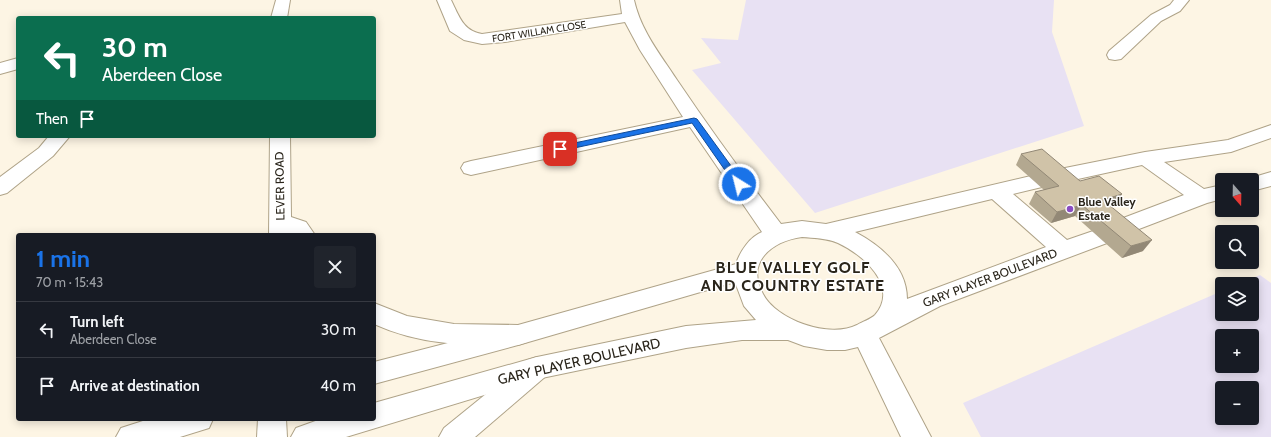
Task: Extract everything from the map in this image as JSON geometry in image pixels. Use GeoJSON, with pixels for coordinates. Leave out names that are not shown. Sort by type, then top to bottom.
{"type":"FeatureCollection","features":[{"type":"Feature","properties":{"kind":"street"},"geometry":{"type":"LineString","coordinates":[[279,16],[283,0]]}},
{"type":"Feature","properties":{"kind":"street","name":"FORT WILLAM CLOSE"},"geometry":{"type":"LineString","coordinates":[[444,0],[456,28],[470,37],[482,39],[505,37],[629,8]]}},
{"type":"Feature","properties":{"kind":"street"},"geometry":{"type":"LineString","coordinates":[[1115,55],[1156,18],[1175,8],[1182,0]]}},
{"type":"Feature","properties":{"kind":"street"},"geometry":{"type":"LineString","coordinates":[[629,8],[641,38],[694,120],[776,234]]}},
{"type":"Feature","properties":{"kind":"street"},"geometry":{"type":"LineString","coordinates":[[0,69],[16,64]]}},
{"type":"Feature","properties":{"kind":"street"},"geometry":{"type":"LineString","coordinates":[[471,168],[694,120]]}},
{"type":"Feature","properties":{"kind":"street"},"geometry":{"type":"LineString","coordinates":[[1055,177],[1145,158],[1231,146],[1271,131]]}},
{"type":"Feature","properties":{"kind":"street"},"geometry":{"type":"LineString","coordinates":[[0,188],[46,152],[58,138]]}},
{"type":"Feature","properties":{"kind":"street","name":"LEVER ROAD"},"geometry":{"type":"LineString","coordinates":[[280,138],[281,229]]}},
{"type":"Feature","properties":{"kind":"street"},"geometry":{"type":"LineString","coordinates":[[1145,158],[1201,198]]}},
{"type":"Feature","properties":{"kind":"street"},"geometry":{"type":"LineString","coordinates":[[1259,182],[1271,179]]}},
{"type":"Feature","properties":{"kind":"street"},"geometry":{"type":"LineString","coordinates":[[828,231],[851,239],[872,251],[887,268],[894,287],[894,306],[874,329],[840,340],[813,338],[788,330],[768,317],[755,302],[747,286],[746,270],[751,255],[761,243],[776,234],[792,230],[828,231],[1035,182]]}},
{"type":"Feature","properties":{"kind":"street"},"geometry":{"type":"LineString","coordinates":[[997,192],[1064,250]]}},
{"type":"Feature","properties":{"kind":"street","name":"GARY PLAYER BOULEVARD"},"geometry":{"type":"LineString","coordinates":[[874,329],[946,293],[1215,194]]}},
{"type":"Feature","properties":{"kind":"street"},"geometry":{"type":"LineString","coordinates":[[281,229],[298,228],[302,233]]}},
{"type":"Feature","properties":{"kind":"street"},"geometry":{"type":"LineString","coordinates":[[376,372],[518,335],[746,270]]}},
{"type":"Feature","properties":{"kind":"street"},"geometry":{"type":"LineString","coordinates":[[376,314],[404,326],[454,334],[518,335]]}},
{"type":"Feature","properties":{"kind":"street"},"geometry":{"type":"LineString","coordinates":[[874,329],[916,437]]}},
{"type":"Feature","properties":{"kind":"street","name":"GARY PLAYER BOULEVARD"},"geometry":{"type":"LineString","coordinates":[[376,415],[537,368],[686,337],[742,330],[788,330]]}},
{"type":"Feature","properties":{"kind":"street"},"geometry":{"type":"LineString","coordinates":[[454,437],[537,368]]}},
{"type":"Feature","properties":{"kind":"street"},"geometry":{"type":"LineString","coordinates":[[131,437],[191,421]]}},
{"type":"Feature","properties":{"kind":"street"},"geometry":{"type":"LineString","coordinates":[[272,421],[272,437]]}},
{"type":"Feature","properties":{"kind":"street"},"geometry":{"type":"LineString","coordinates":[[306,437],[356,421]]}},
{"type":"Feature","properties":{"kind":"shaded area"},"geometry":{"type":"Polygon","coordinates":[[[746,0],[1054,0],[1052,32],[1084,126],[815,213],[692,70],[721,63],[701,38],[738,40],[746,0]]]}},
{"type":"Feature","properties":{"kind":"shaded area"},"geometry":{"type":"Polygon","coordinates":[[[1260,275],[1271,283],[1271,437],[981,437],[963,403],[1215,294],[1215,321],[1259,321],[1259,277],[1255,277],[1260,275]]]}},
{"type":"Feature","properties":{"kind":"building"},"geometry":{"type":"Polygon","coordinates":[[[1042,149],[1080,181],[1099,176],[1122,194],[1103,200],[1152,240],[1131,246],[1082,205],[1057,212],[1035,192],[1059,186],[1021,154],[1042,149]]]}},
{"type":"Feature","properties":{"kind":"place","name":"Blue Valley Estate"},"geometry":{"type":"Point","coordinates":[1070,209]}},
{"type":"Feature","properties":{"kind":"district","name":"BLUE VALLEY GOLF AND COUNTRY ESTATE"},"geometry":{"type":"Point","coordinates":[793,276]}},
{"type":"Feature","properties":{"kind":"route"},"geometry":{"type":"LineString","coordinates":[[560,149],[694,120],[739,184]]}}]}
